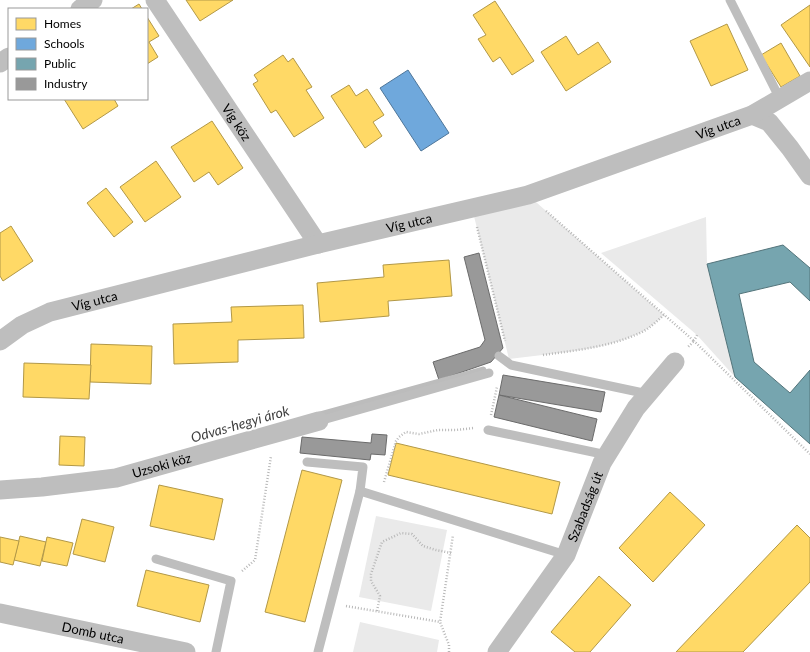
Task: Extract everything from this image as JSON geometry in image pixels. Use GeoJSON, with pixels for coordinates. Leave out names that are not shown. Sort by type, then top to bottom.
{"type":"FeatureCollection","features":[{"type":"Feature","properties":{"kind":"street"},"geometry":{"type":"LineString","coordinates":[[81,8],[93,0]]}},
{"type":"Feature","properties":{"kind":"street","name":"Víg köz"},"geometry":{"type":"LineString","coordinates":[[156,0],[318,244]]}},
{"type":"Feature","properties":{"kind":"street","name":"Víg utca"},"geometry":{"type":"LineString","coordinates":[[0,341],[22,325],[50,312],[318,244],[528,195],[752,115],[810,81]]}},
{"type":"Feature","properties":{"kind":"street"},"geometry":{"type":"LineString","coordinates":[[752,115],[769,122],[810,176]]}},
{"type":"Feature","properties":{"kind":"street","name":"Szabadság út"},"geometry":{"type":"LineString","coordinates":[[497,652],[566,555],[602,463],[636,408],[675,362]]}},
{"type":"Feature","properties":{"kind":"street","name":"Uzsoki köz"},"geometry":{"type":"LineString","coordinates":[[0,490],[42,487],[116,478],[318,421]]}},
{"type":"Feature","properties":{"kind":"street","name":"Domb utca"},"geometry":{"type":"LineString","coordinates":[[0,613],[186,652]]}},
{"type":"Feature","properties":{"kind":"lane"},"geometry":{"type":"LineString","coordinates":[[730,0],[780,99]]}},
{"type":"Feature","properties":{"kind":"lane"},"geometry":{"type":"LineString","coordinates":[[499,356],[511,365],[648,394]]}},
{"type":"Feature","properties":{"kind":"lane"},"geometry":{"type":"LineString","coordinates":[[318,421],[489,372]]}},
{"type":"Feature","properties":{"kind":"lane"},"geometry":{"type":"LineString","coordinates":[[488,430],[607,455]]}},
{"type":"Feature","properties":{"kind":"lane"},"geometry":{"type":"LineString","coordinates":[[307,462],[363,467],[360,491],[318,652]]}},
{"type":"Feature","properties":{"kind":"lane"},"geometry":{"type":"LineString","coordinates":[[360,491],[566,555]]}},
{"type":"Feature","properties":{"kind":"lane"},"geometry":{"type":"LineString","coordinates":[[156,559],[231,581],[216,652]]}},
{"type":"Feature","properties":{"kind":"path"},"geometry":{"type":"LineString","coordinates":[[528,195],[694,340],[810,454]]}},
{"type":"Feature","properties":{"kind":"path"},"geometry":{"type":"LineString","coordinates":[[472,208],[506,344]]}},
{"type":"Feature","properties":{"kind":"path"},"geometry":{"type":"LineString","coordinates":[[541,355],[588,349],[615,342],[642,331],[664,315]]}},
{"type":"Feature","properties":{"kind":"path"},"geometry":{"type":"LineString","coordinates":[[694,340],[697,335]]}},
{"type":"Feature","properties":{"kind":"path"},"geometry":{"type":"LineString","coordinates":[[378,497],[381,486],[386,480],[396,442],[399,437],[406,432],[419,434],[438,430],[477,428],[488,430],[495,393]]}},
{"type":"Feature","properties":{"kind":"path"},"geometry":{"type":"LineString","coordinates":[[231,581],[255,560],[274,434]]}},
{"type":"Feature","properties":{"kind":"path"},"geometry":{"type":"LineString","coordinates":[[449,652],[449,646],[440,622],[456,521]]}},
{"type":"Feature","properties":{"kind":"path"},"geometry":{"type":"LineString","coordinates":[[377,611],[380,596],[371,581],[371,574],[382,542],[401,533],[412,534],[423,546],[451,553]]}},
{"type":"Feature","properties":{"kind":"path"},"geometry":{"type":"LineString","coordinates":[[331,603],[440,622]]}},
{"type":"Feature","properties":{"kind":"shaded area"},"geometry":{"type":"Polygon","coordinates":[[[528,195],[664,315],[642,332],[610,344],[577,351],[509,359],[472,208],[528,195]]]}},
{"type":"Feature","properties":{"kind":"shaded area"},"geometry":{"type":"Polygon","coordinates":[[[706,217],[707,264],[735,377],[697,335],[601,253],[706,217]]]}},
{"type":"Feature","properties":{"kind":"shaded area"},"geometry":{"type":"Polygon","coordinates":[[[376,516],[447,530],[431,611],[359,597],[376,516]]]}},
{"type":"Feature","properties":{"kind":"shaded area"},"geometry":{"type":"Polygon","coordinates":[[[360,622],[439,640],[437,652],[353,652],[360,622]]]}},
{"type":"Feature","properties":{"kind":"building: Homes"},"geometry":{"type":"Polygon","coordinates":[[[186,0],[233,0],[200,21],[186,0]]]}},
{"type":"Feature","properties":{"kind":"building: Homes"},"geometry":{"type":"Polygon","coordinates":[[[495,1],[534,61],[512,75],[500,57],[493,62],[478,39],[486,35],[473,15],[495,1]]]}},
{"type":"Feature","properties":{"kind":"building: Homes"},"geometry":{"type":"Polygon","coordinates":[[[139,4],[141,8],[133,8],[139,4]]]}},
{"type":"Feature","properties":{"kind":"building: Homes"},"geometry":{"type":"Polygon","coordinates":[[[810,5],[810,67],[781,25],[810,5]]]}},
{"type":"Feature","properties":{"kind":"building: Homes"},"geometry":{"type":"Polygon","coordinates":[[[148,19],[159,36],[149,42],[158,57],[148,63],[148,19]]]}},
{"type":"Feature","properties":{"kind":"building: Homes"},"geometry":{"type":"Polygon","coordinates":[[[727,24],[748,70],[711,86],[690,41],[727,24]]]}},
{"type":"Feature","properties":{"kind":"building: Homes"},"geometry":{"type":"Polygon","coordinates":[[[566,36],[578,55],[598,42],[611,62],[566,91],[541,52],[566,36]]]}},
{"type":"Feature","properties":{"kind":"building: Homes"},"geometry":{"type":"Polygon","coordinates":[[[781,43],[800,76],[781,87],[761,55],[781,43]]]}},
{"type":"Feature","properties":{"kind":"building: Homes"},"geometry":{"type":"Polygon","coordinates":[[[283,55],[288,62],[293,58],[312,87],[306,90],[324,118],[294,137],[276,110],[271,113],[253,84],[258,81],[254,75],[283,55]]]}},
{"type":"Feature","properties":{"kind":"building: Homes"},"geometry":{"type":"Polygon","coordinates":[[[349,85],[356,96],[367,89],[384,115],[373,122],[382,136],[365,148],[331,96],[349,85]]]}},
{"type":"Feature","properties":{"kind":"building: Homes"},"geometry":{"type":"Polygon","coordinates":[[[65,100],[115,100],[118,106],[83,129],[65,100]]]}},
{"type":"Feature","properties":{"kind":"building: Homes"},"geometry":{"type":"Polygon","coordinates":[[[212,121],[243,168],[218,185],[209,172],[194,182],[171,147],[212,121]]]}},
{"type":"Feature","properties":{"kind":"building: Homes"},"geometry":{"type":"Polygon","coordinates":[[[156,161],[181,197],[145,222],[120,187],[156,161]]]}},
{"type":"Feature","properties":{"kind":"building: Homes"},"geometry":{"type":"Polygon","coordinates":[[[106,188],[133,222],[114,237],[87,203],[106,188]]]}},
{"type":"Feature","properties":{"kind":"building: Homes"},"geometry":{"type":"Polygon","coordinates":[[[11,226],[33,261],[3,281],[0,276],[0,233],[11,226]]]}},
{"type":"Feature","properties":{"kind":"building: Homes"},"geometry":{"type":"Polygon","coordinates":[[[449,260],[452,296],[388,301],[389,316],[320,322],[317,283],[384,277],[383,265],[449,260]]]}},
{"type":"Feature","properties":{"kind":"building: Homes"},"geometry":{"type":"Polygon","coordinates":[[[303,305],[304,338],[238,340],[238,362],[174,364],[173,324],[232,322],[231,307],[303,305]]]}},
{"type":"Feature","properties":{"kind":"building: Homes"},"geometry":{"type":"Polygon","coordinates":[[[91,344],[152,346],[151,384],[90,382],[91,344]]]}},
{"type":"Feature","properties":{"kind":"building: Homes"},"geometry":{"type":"Polygon","coordinates":[[[24,363],[91,365],[89,399],[23,397],[24,363]]]}},
{"type":"Feature","properties":{"kind":"building: Homes"},"geometry":{"type":"Polygon","coordinates":[[[60,436],[85,437],[84,466],[59,465],[60,436]]]}},
{"type":"Feature","properties":{"kind":"building: Homes"},"geometry":{"type":"Polygon","coordinates":[[[396,443],[560,482],[552,514],[388,475],[396,443]]]}},
{"type":"Feature","properties":{"kind":"building: Homes"},"geometry":{"type":"Polygon","coordinates":[[[302,470],[342,480],[305,622],[265,612],[302,470]]]}},
{"type":"Feature","properties":{"kind":"building: Homes"},"geometry":{"type":"Polygon","coordinates":[[[159,485],[223,499],[214,540],[150,526],[159,485]]]}},
{"type":"Feature","properties":{"kind":"building: Homes"},"geometry":{"type":"Polygon","coordinates":[[[670,492],[705,525],[653,582],[619,548],[670,492]]]}},
{"type":"Feature","properties":{"kind":"building: Homes"},"geometry":{"type":"Polygon","coordinates":[[[82,519],[114,527],[105,562],[73,554],[82,519]]]}},
{"type":"Feature","properties":{"kind":"building: Homes"},"geometry":{"type":"Polygon","coordinates":[[[797,525],[810,538],[810,582],[743,652],[676,652],[797,525]]]}},
{"type":"Feature","properties":{"kind":"building: Homes"},"geometry":{"type":"Polygon","coordinates":[[[20,536],[46,542],[40,566],[14,560],[20,536]]]}},
{"type":"Feature","properties":{"kind":"building: Homes"},"geometry":{"type":"Polygon","coordinates":[[[0,537],[19,541],[13,565],[0,562],[0,537]]]}},
{"type":"Feature","properties":{"kind":"building: Homes"},"geometry":{"type":"Polygon","coordinates":[[[47,537],[73,543],[67,566],[42,561],[47,537]]]}},
{"type":"Feature","properties":{"kind":"building: Homes"},"geometry":{"type":"Polygon","coordinates":[[[146,570],[209,585],[200,622],[137,606],[146,570]]]}},
{"type":"Feature","properties":{"kind":"building: Homes"},"geometry":{"type":"Polygon","coordinates":[[[599,576],[631,605],[590,652],[575,652],[551,632],[599,576]]]}},
{"type":"Feature","properties":{"kind":"building: Schools"},"geometry":{"type":"Polygon","coordinates":[[[408,70],[449,133],[421,151],[380,88],[408,70]]]}},
{"type":"Feature","properties":{"kind":"building: Public"},"geometry":{"type":"Polygon","coordinates":[[[783,245],[810,268],[810,301],[790,282],[739,294],[754,362],[790,393],[810,370],[810,444],[735,377],[707,264],[783,245]]]}},
{"type":"Feature","properties":{"kind":"building: Industry"},"geometry":{"type":"Polygon","coordinates":[[[479,253],[503,348],[491,362],[439,380],[433,362],[480,347],[485,340],[464,257],[479,253]]]}},
{"type":"Feature","properties":{"kind":"building: Industry"},"geometry":{"type":"Polygon","coordinates":[[[503,375],[605,392],[601,412],[499,395],[503,375]]]}},
{"type":"Feature","properties":{"kind":"building: Industry"},"geometry":{"type":"Polygon","coordinates":[[[499,395],[597,419],[592,441],[494,417],[499,395]]]}},
{"type":"Feature","properties":{"kind":"building: Industry"},"geometry":{"type":"Polygon","coordinates":[[[372,434],[387,435],[385,455],[371,454],[370,460],[300,453],[302,437],[371,443],[372,434]]]}},
{"type":"Feature","properties":{"kind":"waterway","name":"Odvas-hegyi árok"},"geometry":{"type":"LineString","coordinates":[[316,416],[483,370]]}}]}
